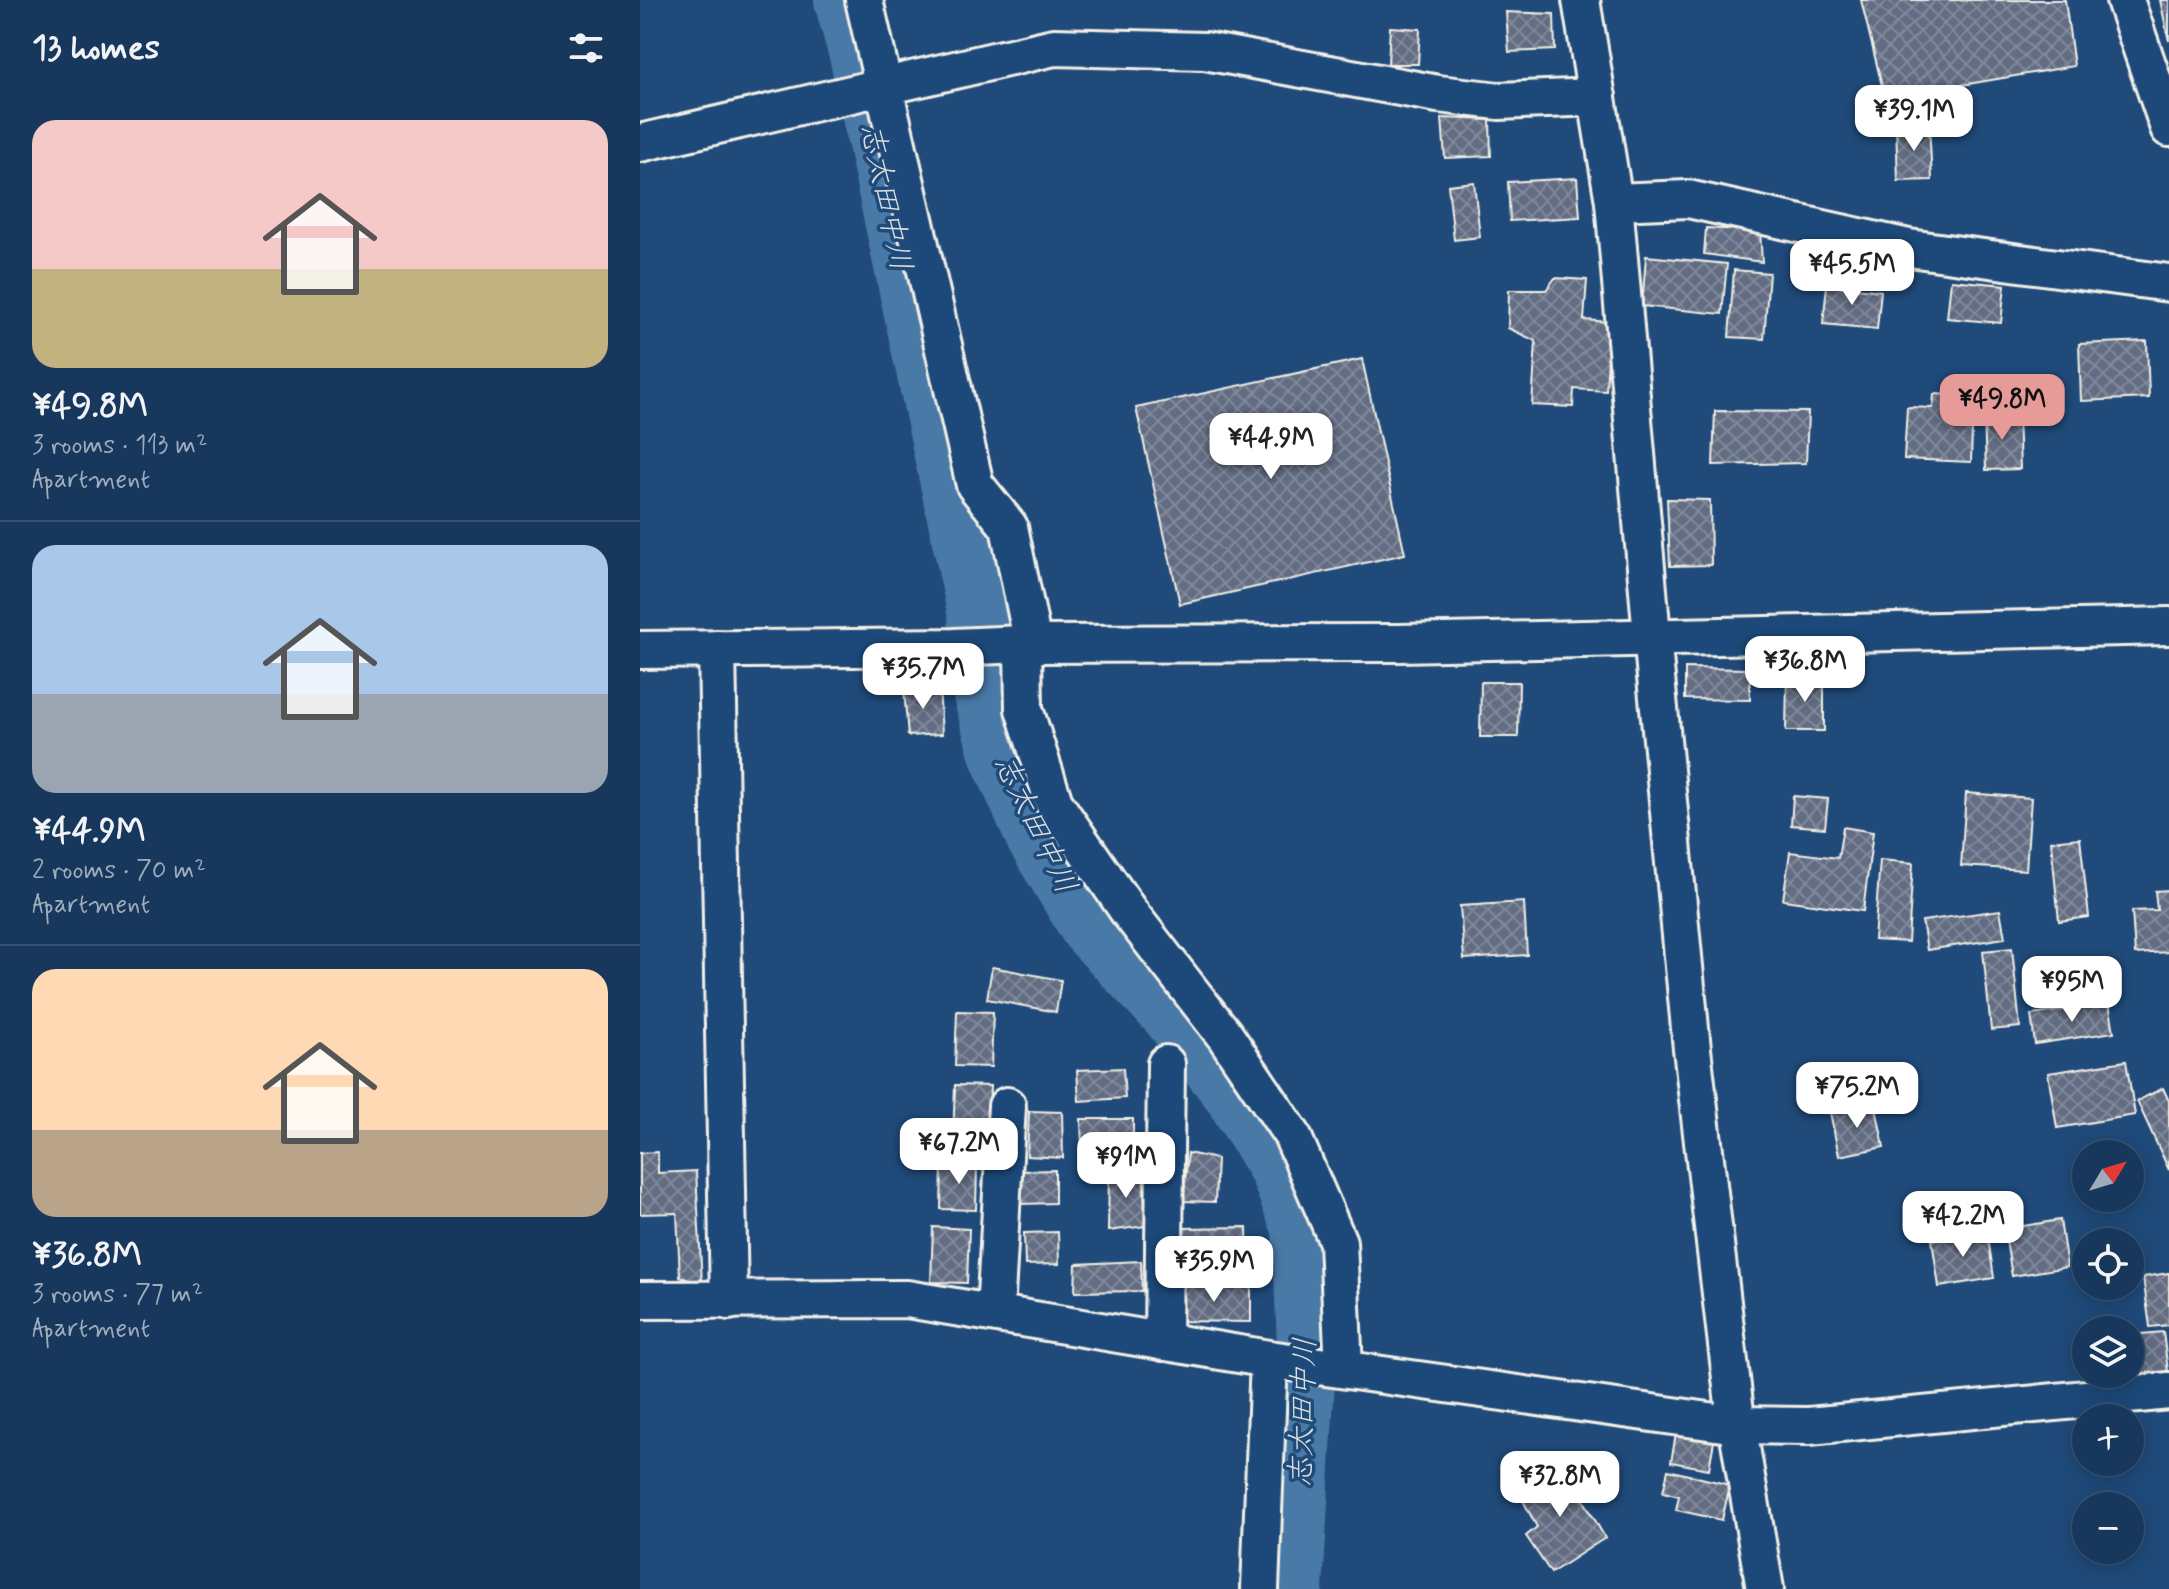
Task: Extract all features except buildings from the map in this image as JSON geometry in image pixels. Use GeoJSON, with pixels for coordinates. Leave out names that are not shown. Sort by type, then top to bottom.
{"type":"FeatureCollection","features":[{"type":"Feature","properties":{"kind":"street"},"geometry":{"type":"LineString","coordinates":[[864,0],[975,485],[1009,527],[1024,709],[1054,803],[1129,912],[1226,1037],[1292,1135],[1338,1242],[1337,1368]]}},
{"type":"Feature","properties":{"kind":"street"},"geometry":{"type":"LineString","coordinates":[[1581,0],[1614,202],[1692,1049],[1737,1425],[1765,1589]]}},
{"type":"Feature","properties":{"kind":"street"},"geometry":{"type":"LineString","coordinates":[[2125,0],[2169,128]]}},
{"type":"Feature","properties":{"kind":"street"},"geometry":{"type":"LineString","coordinates":[[640,143],[1054,47],[1205,51],[1438,94],[1499,101],[1597,97]]}},
{"type":"Feature","properties":{"kind":"street"},"geometry":{"type":"LineString","coordinates":[[1614,202],[1688,199],[1909,248],[2169,283]]}},
{"type":"Feature","properties":{"kind":"street"},"geometry":{"type":"LineString","coordinates":[[640,650],[1021,644],[1399,643],[2169,626]]}},
{"type":"Feature","properties":{"kind":"street"},"geometry":{"type":"LineString","coordinates":[[717,649],[729,1301]]}},
{"type":"Feature","properties":{"kind":"street"},"geometry":{"type":"LineString","coordinates":[[1163,1342],[1166,1064]]}},
{"type":"Feature","properties":{"kind":"street"},"geometry":{"type":"LineString","coordinates":[[995,1313],[1007,1106]]}},
{"type":"Feature","properties":{"kind":"street"},"geometry":{"type":"LineString","coordinates":[[640,1300],[907,1299],[1276,1360],[1737,1425],[1809,1426],[2169,1391]]}},
{"type":"Feature","properties":{"kind":"street"},"geometry":{"type":"LineString","coordinates":[[1260,1589],[1276,1360]]}},
{"type":"Feature","properties":{"kind":"waterway","name":"志太田中川"},"geometry":{"type":"LineString","coordinates":[[844,0],[860,59],[978,615],[983,695],[1000,756],[1036,838],[1090,928],[1170,1013],[1233,1093],[1279,1169],[1302,1228],[1307,1345],[1293,1589]]}}]}
